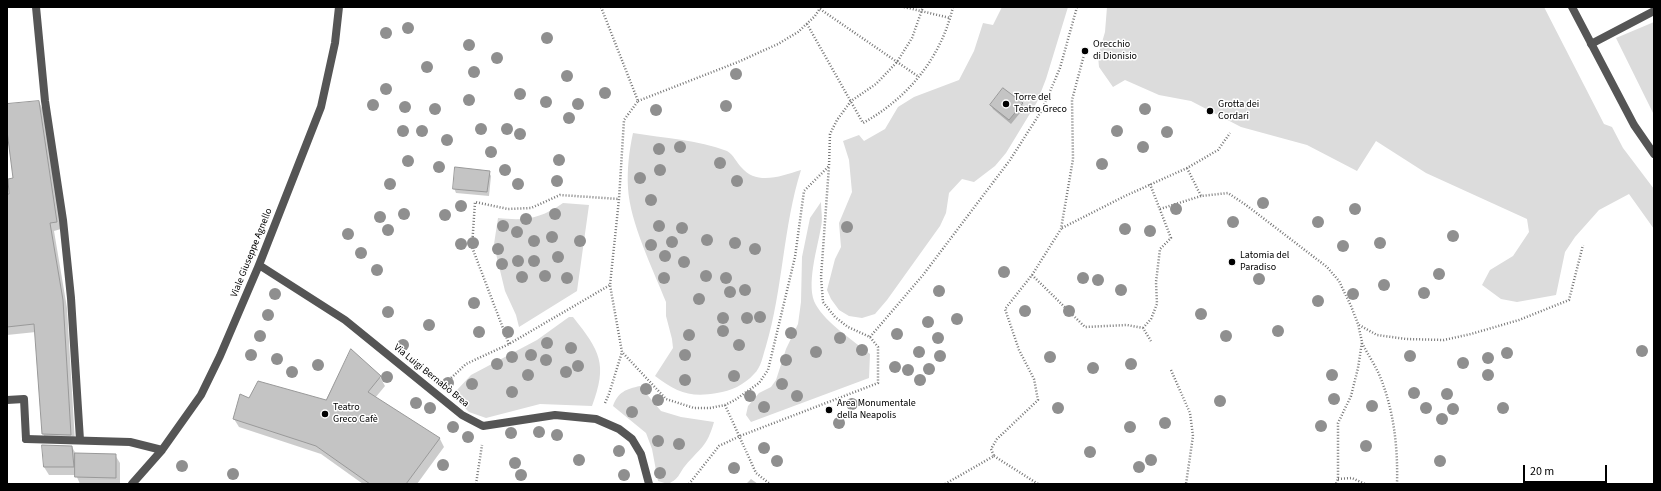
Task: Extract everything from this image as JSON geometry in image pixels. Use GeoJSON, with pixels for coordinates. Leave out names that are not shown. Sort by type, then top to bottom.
{"type":"FeatureCollection","features":[{"type":"Feature","properties":{"kind":"street"},"geometry":{"type":"LineString","coordinates":[[36,7],[45,102],[63,220],[71,298],[80,440]]}},
{"type":"Feature","properties":{"kind":"street","name":"Viale Giuseppe Agnello"},"geometry":{"type":"LineString","coordinates":[[132,484],[162,450],[201,395],[220,356],[259,265],[321,107],[335,43],[339,7]]}},
{"type":"Feature","properties":{"kind":"street"},"geometry":{"type":"LineString","coordinates":[[1572,7],[1634,125],[1654,154]]}},
{"type":"Feature","properties":{"kind":"street"},"geometry":{"type":"LineString","coordinates":[[1591,44],[1654,11]]}},
{"type":"Feature","properties":{"kind":"street","name":"Via Luigi Bernabò Brea"},"geometry":{"type":"LineString","coordinates":[[259,265],[345,320],[462,415],[483,426]]}},
{"type":"Feature","properties":{"kind":"street"},"geometry":{"type":"LineString","coordinates":[[7,400],[24,399],[26,440],[130,442],[162,450]]}},
{"type":"Feature","properties":{"kind":"street"},"geometry":{"type":"LineString","coordinates":[[483,426],[555,415],[596,419],[619,429],[632,439],[641,454],[649,484]]}},
{"type":"Feature","properties":{"kind":"path"},"geometry":{"type":"LineString","coordinates":[[601,7],[638,101]]}},
{"type":"Feature","properties":{"kind":"path"},"geometry":{"type":"LineString","coordinates":[[904,7],[950,18]]}},
{"type":"Feature","properties":{"kind":"path"},"geometry":{"type":"LineString","coordinates":[[689,484],[719,446],[740,436],[878,382],[878,347],[870,337],[848,327],[835,317],[823,302],[821,277],[830,134],[851,101],[876,84],[897,62],[912,38],[923,7]]}},
{"type":"Feature","properties":{"kind":"path"},"geometry":{"type":"LineString","coordinates":[[807,24],[863,123],[888,108],[919,77],[937,49],[950,18],[952,7]]}},
{"type":"Feature","properties":{"kind":"path"},"geometry":{"type":"LineString","coordinates":[[870,337],[923,275],[1010,160],[1042,110],[1060,68],[1077,7]]}},
{"type":"Feature","properties":{"kind":"path"},"geometry":{"type":"LineString","coordinates":[[596,419],[609,394],[622,352],[610,285],[619,199],[624,120],[638,101],[738,62],[778,44],[798,32],[807,24],[820,8],[919,77]]}},
{"type":"Feature","properties":{"kind":"path"},"geometry":{"type":"LineString","coordinates":[[1038,484],[994,456],[991,449],[997,439],[1038,400],[1034,379],[1019,350],[1005,309],[1032,275],[1061,229],[1073,158],[1072,100],[1085,51]]}},
{"type":"Feature","properties":{"kind":"path"},"geometry":{"type":"LineString","coordinates":[[1061,229],[1150,184],[1187,168],[1218,150],[1230,133]]}},
{"type":"Feature","properties":{"kind":"path"},"geometry":{"type":"LineString","coordinates":[[622,352],[666,399],[694,408],[725,405],[744,395],[759,383],[768,370],[795,257],[804,191],[829,166]]}},
{"type":"Feature","properties":{"kind":"path"},"geometry":{"type":"LineString","coordinates":[[1187,168],[1201,196]]}},
{"type":"Feature","properties":{"kind":"path"},"geometry":{"type":"LineString","coordinates":[[1143,328],[1151,319],[1156,304],[1156,282],[1160,250],[1171,238],[1150,184]]}},
{"type":"Feature","properties":{"kind":"path"},"geometry":{"type":"LineString","coordinates":[[1160,209],[1201,196],[1228,193],[1316,258],[1340,281],[1358,324],[1362,342],[1380,378],[1390,406],[1398,453],[1397,484]]}},
{"type":"Feature","properties":{"kind":"path"},"geometry":{"type":"LineString","coordinates":[[509,344],[472,247],[475,202],[508,209],[531,208],[560,194],[619,199]]}},
{"type":"Feature","properties":{"kind":"path"},"geometry":{"type":"LineString","coordinates":[[1358,324],[1377,335],[1406,339],[1444,340],[1519,320],[1569,300],[1583,245]]}},
{"type":"Feature","properties":{"kind":"path"},"geometry":{"type":"LineString","coordinates":[[1032,275],[1085,327],[1127,325],[1143,328],[1151,341]]}},
{"type":"Feature","properties":{"kind":"path"},"geometry":{"type":"LineString","coordinates":[[434,393],[466,364],[509,344],[610,285]]}},
{"type":"Feature","properties":{"kind":"path"},"geometry":{"type":"LineString","coordinates":[[1336,484],[1338,479],[1338,423],[1351,396],[1358,368],[1362,342]]}},
{"type":"Feature","properties":{"kind":"path"},"geometry":{"type":"LineString","coordinates":[[1171,370],[1190,413],[1193,436],[1186,484]]}},
{"type":"Feature","properties":{"kind":"path"},"geometry":{"type":"LineString","coordinates":[[725,405],[756,472],[770,484]]}},
{"type":"Feature","properties":{"kind":"path"},"geometry":{"type":"LineString","coordinates":[[476,484],[483,426]]}},
{"type":"Feature","properties":{"kind":"path"},"geometry":{"type":"LineString","coordinates":[[945,484],[994,456]]}},
{"type":"Feature","properties":{"kind":"path"},"geometry":{"type":"LineString","coordinates":[[1338,479],[1352,478],[1365,484]]}},
{"type":"Feature","properties":{"kind":"shaded area"},"geometry":{"type":"Polygon","coordinates":[[[1002,7],[1068,7],[1046,79],[1037,102],[1006,153],[995,166],[974,182],[962,179],[949,193],[946,213],[940,226],[887,300],[875,314],[862,318],[849,316],[839,310],[831,299],[827,290],[835,259],[841,247],[839,223],[852,192],[849,160],[843,141],[859,135],[864,141],[885,129],[898,107],[914,97],[959,80],[974,51],[983,23],[993,25],[1002,7]]]}},
{"type":"Feature","properties":{"kind":"shaded area"},"geometry":{"type":"Polygon","coordinates":[[[1107,7],[1544,7],[1604,124],[1612,127],[1623,148],[1654,189],[1654,229],[1629,194],[1599,210],[1575,237],[1565,252],[1556,295],[1517,302],[1501,299],[1482,285],[1490,270],[1513,256],[1529,232],[1527,219],[1426,173],[1376,141],[1357,171],[1307,145],[1241,127],[1191,101],[1159,95],[1125,80],[1113,87],[1099,67],[1098,56],[1105,32],[1107,7]]]}},
{"type":"Feature","properties":{"kind":"shaded area"},"geometry":{"type":"Polygon","coordinates":[[[1654,22],[1654,115],[1616,38],[1654,22]]]}},
{"type":"Feature","properties":{"kind":"shaded area"},"geometry":{"type":"Polygon","coordinates":[[[633,133],[716,147],[731,154],[747,173],[762,178],[777,177],[801,170],[790,214],[772,324],[763,357],[754,374],[742,384],[732,389],[699,395],[691,394],[677,390],[655,376],[673,348],[666,316],[666,302],[637,231],[630,202],[628,167],[633,133]]]}},
{"type":"Feature","properties":{"kind":"shaded area"},"geometry":{"type":"Polygon","coordinates":[[[821,202],[822,224],[813,266],[813,297],[816,305],[826,318],[870,354],[869,378],[751,422],[746,415],[748,406],[759,393],[771,387],[776,380],[786,349],[798,324],[801,302],[802,257],[810,218],[821,202]]]}},
{"type":"Feature","properties":{"kind":"shaded area"},"geometry":{"type":"Polygon","coordinates":[[[563,203],[589,205],[577,291],[519,327],[516,315],[505,291],[494,244],[498,218],[532,218],[547,213],[563,203]]]}},
{"type":"Feature","properties":{"kind":"shaded area"},"geometry":{"type":"Polygon","coordinates":[[[569,317],[573,317],[590,339],[599,358],[600,379],[592,406],[540,404],[486,418],[469,412],[458,401],[457,390],[471,375],[537,340],[569,317]]]}},
{"type":"Feature","properties":{"kind":"shaded area"},"geometry":{"type":"Polygon","coordinates":[[[640,386],[661,411],[681,417],[714,422],[706,442],[685,466],[677,478],[668,484],[658,481],[652,449],[646,433],[613,406],[620,394],[631,388],[640,386]]]}},
{"type":"Feature","properties":{"kind":"building","name":"Torre del Teatro Greco"},"geometry":{"type":"Polygon","coordinates":[[[1003,88],[1023,103],[1009,120],[990,105],[1003,88]]]}},
{"type":"Feature","properties":{"kind":"building"},"geometry":{"type":"Polygon","coordinates":[[[39,101],[57,222],[50,223],[63,300],[71,435],[42,434],[34,324],[7,327],[7,194],[9,194],[8,179],[13,178],[7,131],[7,104],[39,101]]]}},
{"type":"Feature","properties":{"kind":"building"},"geometry":{"type":"Polygon","coordinates":[[[455,167],[490,171],[487,192],[453,189],[455,167]]]}},
{"type":"Feature","properties":{"kind":"building"},"geometry":{"type":"Polygon","coordinates":[[[351,349],[381,376],[368,392],[440,438],[406,484],[370,484],[316,446],[233,419],[240,394],[249,398],[258,381],[326,400],[351,349]]]}},
{"type":"Feature","properties":{"kind":"building"},"geometry":{"type":"Polygon","coordinates":[[[42,445],[72,446],[74,467],[44,467],[42,445]]]}},
{"type":"Feature","properties":{"kind":"building"},"geometry":{"type":"Polygon","coordinates":[[[75,453],[116,454],[116,478],[75,477],[75,453]]]}},
{"type":"Feature","properties":{"kind":"place","name":"Orecchio di Dionisio"},"geometry":{"type":"Point","coordinates":[1085,51]}},
{"type":"Feature","properties":{"kind":"place","name":"Torre del Teatro Greco"},"geometry":{"type":"Point","coordinates":[1006,104]}},
{"type":"Feature","properties":{"kind":"place","name":"Grotta dei Cordari"},"geometry":{"type":"Point","coordinates":[1210,111]}},
{"type":"Feature","properties":{"kind":"place","name":"Latomia del Paradiso"},"geometry":{"type":"Point","coordinates":[1232,262]}},
{"type":"Feature","properties":{"kind":"place","name":"Area Monumentale della Neapolis"},"geometry":{"type":"Point","coordinates":[829,410]}},
{"type":"Feature","properties":{"kind":"place","name":"Teatro Greco Cafè"},"geometry":{"type":"Point","coordinates":[325,414]}}]}
